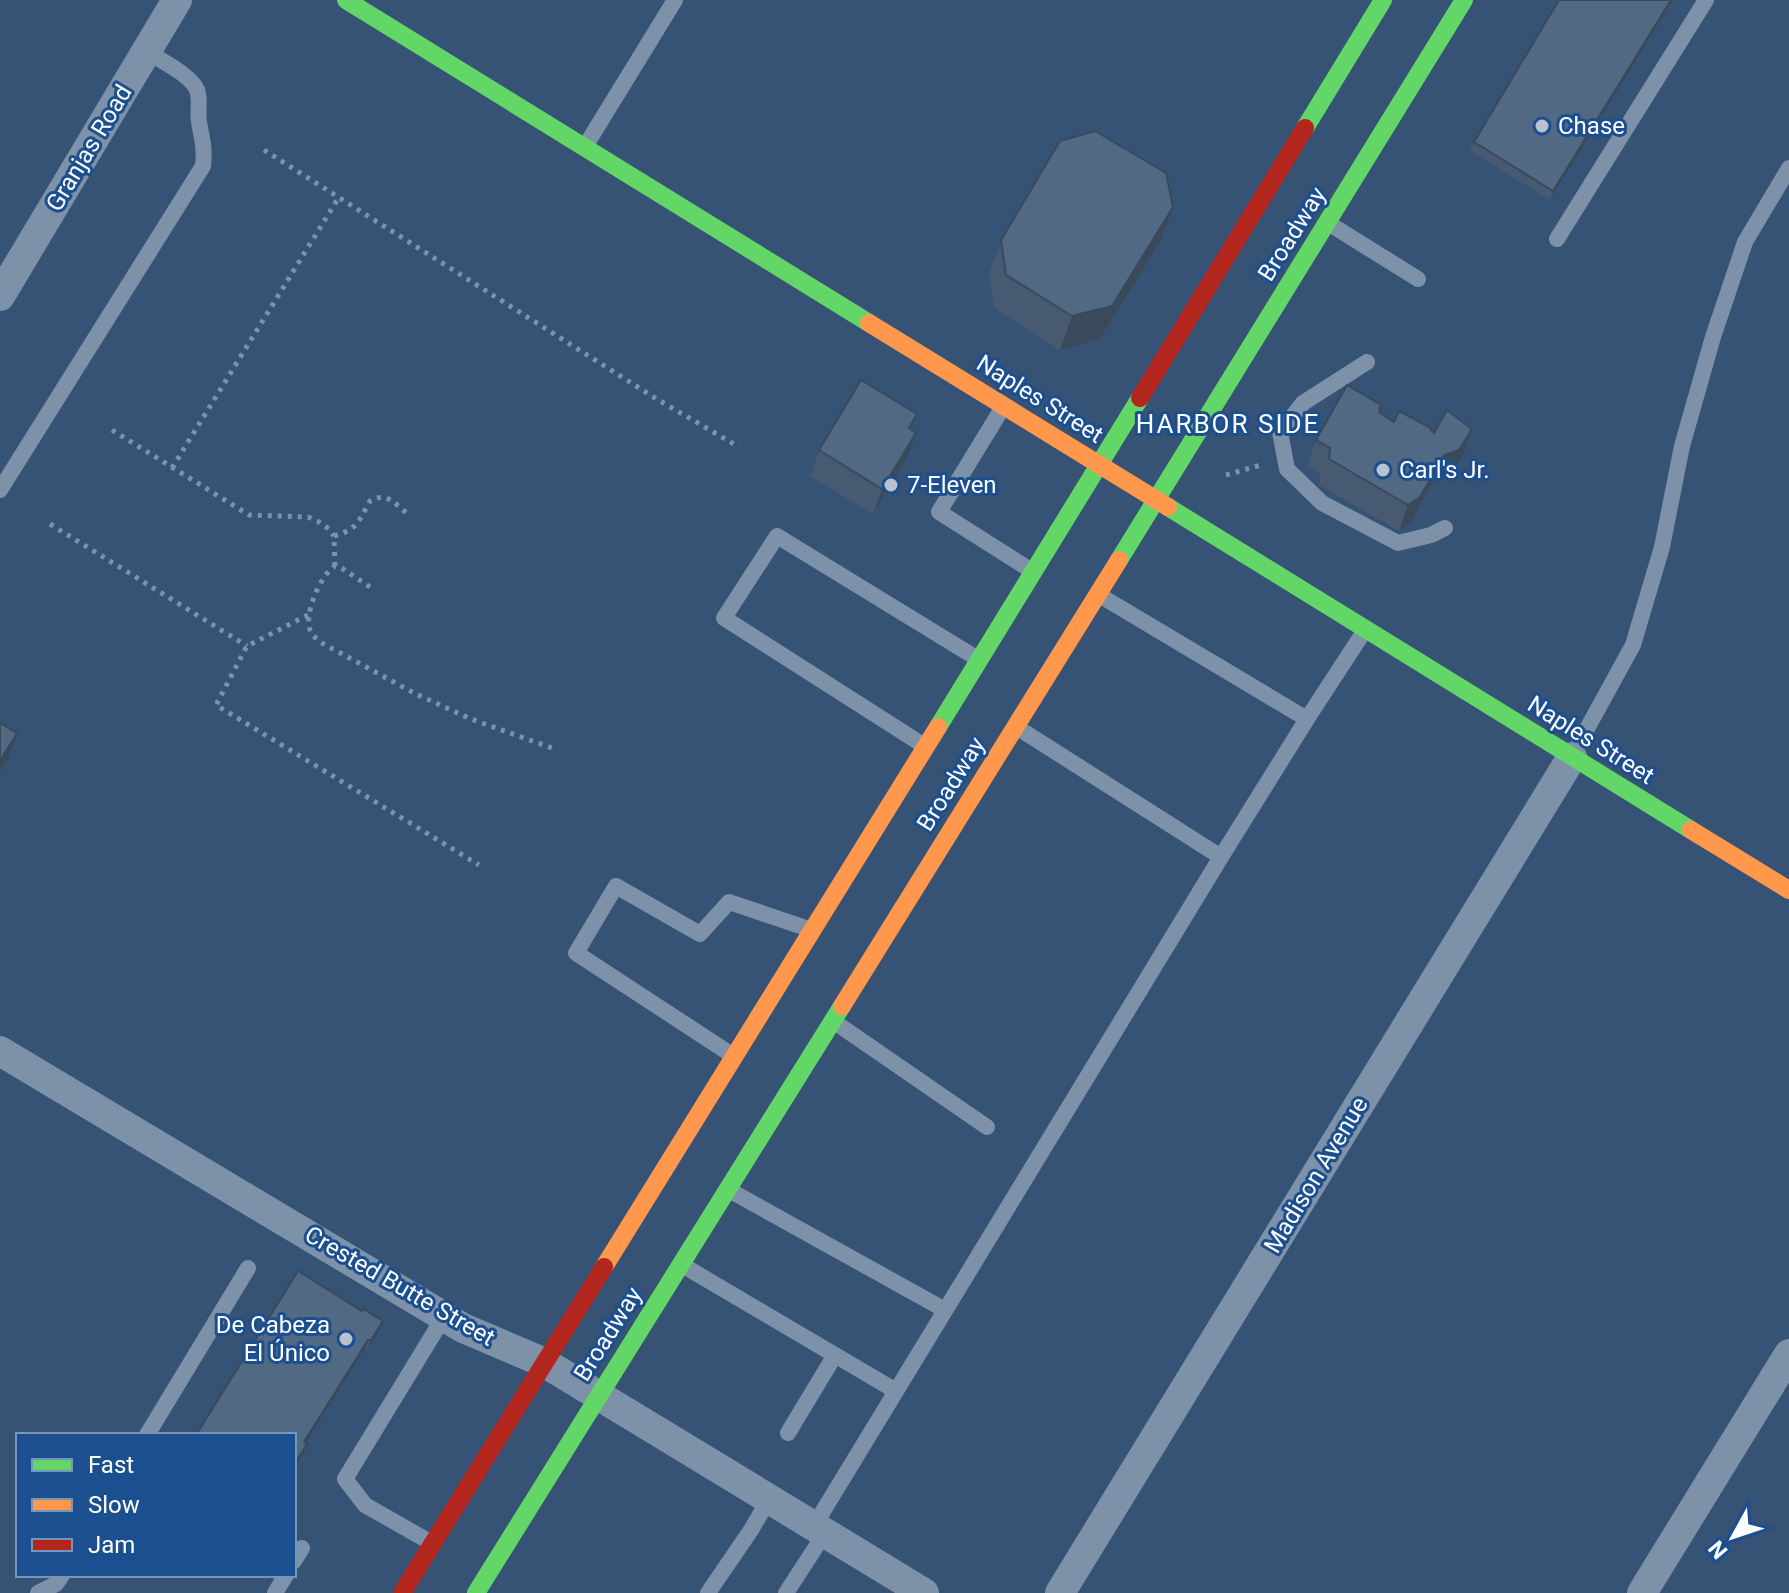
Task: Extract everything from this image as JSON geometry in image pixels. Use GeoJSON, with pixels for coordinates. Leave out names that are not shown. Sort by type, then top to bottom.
{"type":"FeatureCollection","features":[{"type":"Feature","properties":{"kind":"main road","name":"Naples Street"},"geometry":{"type":"LineString","coordinates":[[346,0],[1789,890]]}},
{"type":"Feature","properties":{"kind":"main road","name":"Broadway"},"geometry":{"type":"LineString","coordinates":[[402,1593],[1034,572],[1383,0]]}},
{"type":"Feature","properties":{"kind":"main road","name":"Broadway"},"geometry":{"type":"LineString","coordinates":[[476,1593],[1464,0]]}},
{"type":"Feature","properties":{"kind":"street","name":"Granjas Road"},"geometry":{"type":"LineString","coordinates":[[0,296],[177,0]]}},
{"type":"Feature","properties":{"kind":"street","name":"Madison Avenue"},"geometry":{"type":"LineString","coordinates":[[1060,1593],[1572,757]]}},
{"type":"Feature","properties":{"kind":"street","name":"Crested Butte Street"},"geometry":{"type":"LineString","coordinates":[[0,1051],[463,1328],[545,1363],[924,1593]]}},
{"type":"Feature","properties":{"kind":"street"},"geometry":{"type":"LineString","coordinates":[[1642,1593],[1789,1354]]}},
{"type":"Feature","properties":{"kind":"lane"},"geometry":{"type":"LineString","coordinates":[[585,147],[675,0]]}},
{"type":"Feature","properties":{"kind":"lane"},"geometry":{"type":"LineString","coordinates":[[1557,239],[1706,0]]}},
{"type":"Feature","properties":{"kind":"lane"},"geometry":{"type":"LineString","coordinates":[[0,490],[203,166],[205,148],[198,118],[197,90],[190,79],[146,51]]}},
{"type":"Feature","properties":{"kind":"lane"},"geometry":{"type":"LineString","coordinates":[[1572,757],[1633,645],[1662,547],[1682,446],[1713,337],[1745,242],[1789,168]]}},
{"type":"Feature","properties":{"kind":"lane"},"geometry":{"type":"LineString","coordinates":[[1327,222],[1418,279]]}},
{"type":"Feature","properties":{"kind":"lane"},"geometry":{"type":"LineString","coordinates":[[1367,362],[1303,403],[1280,432],[1287,469],[1322,503],[1398,543],[1431,535],[1445,528]]}},
{"type":"Feature","properties":{"kind":"lane"},"geometry":{"type":"LineString","coordinates":[[1004,406],[939,512],[1034,572]]}},
{"type":"Feature","properties":{"kind":"lane"},"geometry":{"type":"LineString","coordinates":[[925,747],[724,618],[777,536],[979,660]]}},
{"type":"Feature","properties":{"kind":"lane"},"geometry":{"type":"LineString","coordinates":[[1097,594],[1307,719]]}},
{"type":"Feature","properties":{"kind":"lane"},"geometry":{"type":"LineString","coordinates":[[786,1593],[896,1391],[1221,857],[1366,628]]}},
{"type":"Feature","properties":{"kind":"lane"},"geometry":{"type":"LineString","coordinates":[[1015,726],[1221,857]]}},
{"type":"Feature","properties":{"kind":"lane"},"geometry":{"type":"LineString","coordinates":[[734,1056],[576,953],[616,886],[700,934],[729,902],[812,930]]}},
{"type":"Feature","properties":{"kind":"lane"},"geometry":{"type":"LineString","coordinates":[[831,1021],[987,1127]]}},
{"type":"Feature","properties":{"kind":"lane"},"geometry":{"type":"LineString","coordinates":[[727,1189],[945,1310]]}},
{"type":"Feature","properties":{"kind":"lane"},"geometry":{"type":"LineString","coordinates":[[680,1264],[896,1391]]}},
{"type":"Feature","properties":{"kind":"lane"},"geometry":{"type":"LineString","coordinates":[[148,1433],[248,1268]]}},
{"type":"Feature","properties":{"kind":"lane"},"geometry":{"type":"LineString","coordinates":[[433,1544],[365,1505],[345,1479],[445,1315]]}},
{"type":"Feature","properties":{"kind":"lane"},"geometry":{"type":"LineString","coordinates":[[788,1433],[835,1355]]}},
{"type":"Feature","properties":{"kind":"lane"},"geometry":{"type":"LineString","coordinates":[[708,1593],[769,1499]]}},
{"type":"Feature","properties":{"kind":"lane"},"geometry":{"type":"LineString","coordinates":[[38,1593],[56,1584],[61,1577]]}},
{"type":"Feature","properties":{"kind":"path"},"geometry":{"type":"LineString","coordinates":[[264,150],[655,398],[739,447]]}},
{"type":"Feature","properties":{"kind":"path"},"geometry":{"type":"LineString","coordinates":[[172,468],[339,197]]}},
{"type":"Feature","properties":{"kind":"path"},"geometry":{"type":"LineString","coordinates":[[112,430],[249,515],[308,517],[329,529],[334,536],[335,566]]}},
{"type":"Feature","properties":{"kind":"path"},"geometry":{"type":"LineString","coordinates":[[1226,475],[1285,458]]}},
{"type":"Feature","properties":{"kind":"path"},"geometry":{"type":"LineString","coordinates":[[334,536],[354,528],[375,498],[388,497],[408,514]]}},
{"type":"Feature","properties":{"kind":"path"},"geometry":{"type":"LineString","coordinates":[[50,524],[247,646]]}},
{"type":"Feature","properties":{"kind":"path"},"geometry":{"type":"LineString","coordinates":[[370,587],[340,567],[330,569],[308,615],[310,632],[320,642],[414,693],[471,719],[552,748]]}},
{"type":"Feature","properties":{"kind":"path"},"geometry":{"type":"LineString","coordinates":[[308,615],[247,646],[216,705],[479,865]]}},
{"type":"Feature","properties":{"kind":"building"},"geometry":{"type":"Polygon","coordinates":[[[1559,0],[1671,0],[1553,191],[1474,142],[1559,0]]]}},
{"type":"Feature","properties":{"kind":"building"},"geometry":{"type":"Polygon","coordinates":[[[1095,131],[1166,173],[1173,207],[1112,306],[1072,316],[1006,275],[1001,240],[1060,141],[1095,131]]]}},
{"type":"Feature","properties":{"kind":"building"},"geometry":{"type":"Polygon","coordinates":[[[861,380],[917,414],[909,428],[916,433],[882,489],[819,450],[861,380]]]}},
{"type":"Feature","properties":{"kind":"building"},"geometry":{"type":"Polygon","coordinates":[[[1347,385],[1381,405],[1379,412],[1394,422],[1399,411],[1429,427],[1434,433],[1447,410],[1472,429],[1459,450],[1444,455],[1420,497],[1408,505],[1329,459],[1330,448],[1316,440],[1347,385]]]}},
{"type":"Feature","properties":{"kind":"building"},"geometry":{"type":"Polygon","coordinates":[[[0,723],[17,733],[0,761],[0,723]]]}},
{"type":"Feature","properties":{"kind":"building"},"geometry":{"type":"Polygon","coordinates":[[[298,1271],[383,1321],[304,1442],[307,1444],[296,1462],[296,1433],[197,1433],[298,1271]]]}},
{"type":"Feature","properties":{"kind":"traffic: fast"},"geometry":{"type":"LineString","coordinates":[[346,0],[869,323]]}},
{"type":"Feature","properties":{"kind":"traffic: fast"},"geometry":{"type":"LineString","coordinates":[[1305,128],[1383,0]]}},
{"type":"Feature","properties":{"kind":"traffic: fast"},"geometry":{"type":"LineString","coordinates":[[1119,560],[1464,0]]}},
{"type":"Feature","properties":{"kind":"traffic: fast"},"geometry":{"type":"LineString","coordinates":[[938,727],[1140,398]]}},
{"type":"Feature","properties":{"kind":"traffic: fast"},"geometry":{"type":"LineString","coordinates":[[1168,507],[1691,830]]}},
{"type":"Feature","properties":{"kind":"traffic: fast"},"geometry":{"type":"LineString","coordinates":[[476,1593],[842,1006]]}},
{"type":"Feature","properties":{"kind":"traffic: slow"},"geometry":{"type":"LineString","coordinates":[[869,323],[1168,507]]}},
{"type":"Feature","properties":{"kind":"traffic: slow"},"geometry":{"type":"LineString","coordinates":[[842,1006],[1119,560]]}},
{"type":"Feature","properties":{"kind":"traffic: slow"},"geometry":{"type":"LineString","coordinates":[[604,1267],[938,727]]}},
{"type":"Feature","properties":{"kind":"traffic: slow"},"geometry":{"type":"LineString","coordinates":[[1691,830],[1789,890]]}},
{"type":"Feature","properties":{"kind":"traffic: jam"},"geometry":{"type":"LineString","coordinates":[[1140,398],[1305,128]]}},
{"type":"Feature","properties":{"kind":"traffic: jam"},"geometry":{"type":"LineString","coordinates":[[402,1593],[604,1267]]}},
{"type":"Feature","properties":{"kind":"place","name":"Chase"},"geometry":{"type":"Point","coordinates":[1542,126]}},
{"type":"Feature","properties":{"kind":"place","name":"Carl's Jr."},"geometry":{"type":"Point","coordinates":[1383,470]}},
{"type":"Feature","properties":{"kind":"place","name":"7-Eleven"},"geometry":{"type":"Point","coordinates":[891,485]}},
{"type":"Feature","properties":{"kind":"place","name":"De Cabeza El Único"},"geometry":{"type":"Point","coordinates":[346,1339]}},
{"type":"Feature","properties":{"kind":"district","name":"HARBOR SIDE"},"geometry":{"type":"Point","coordinates":[1228,424]}}]}
